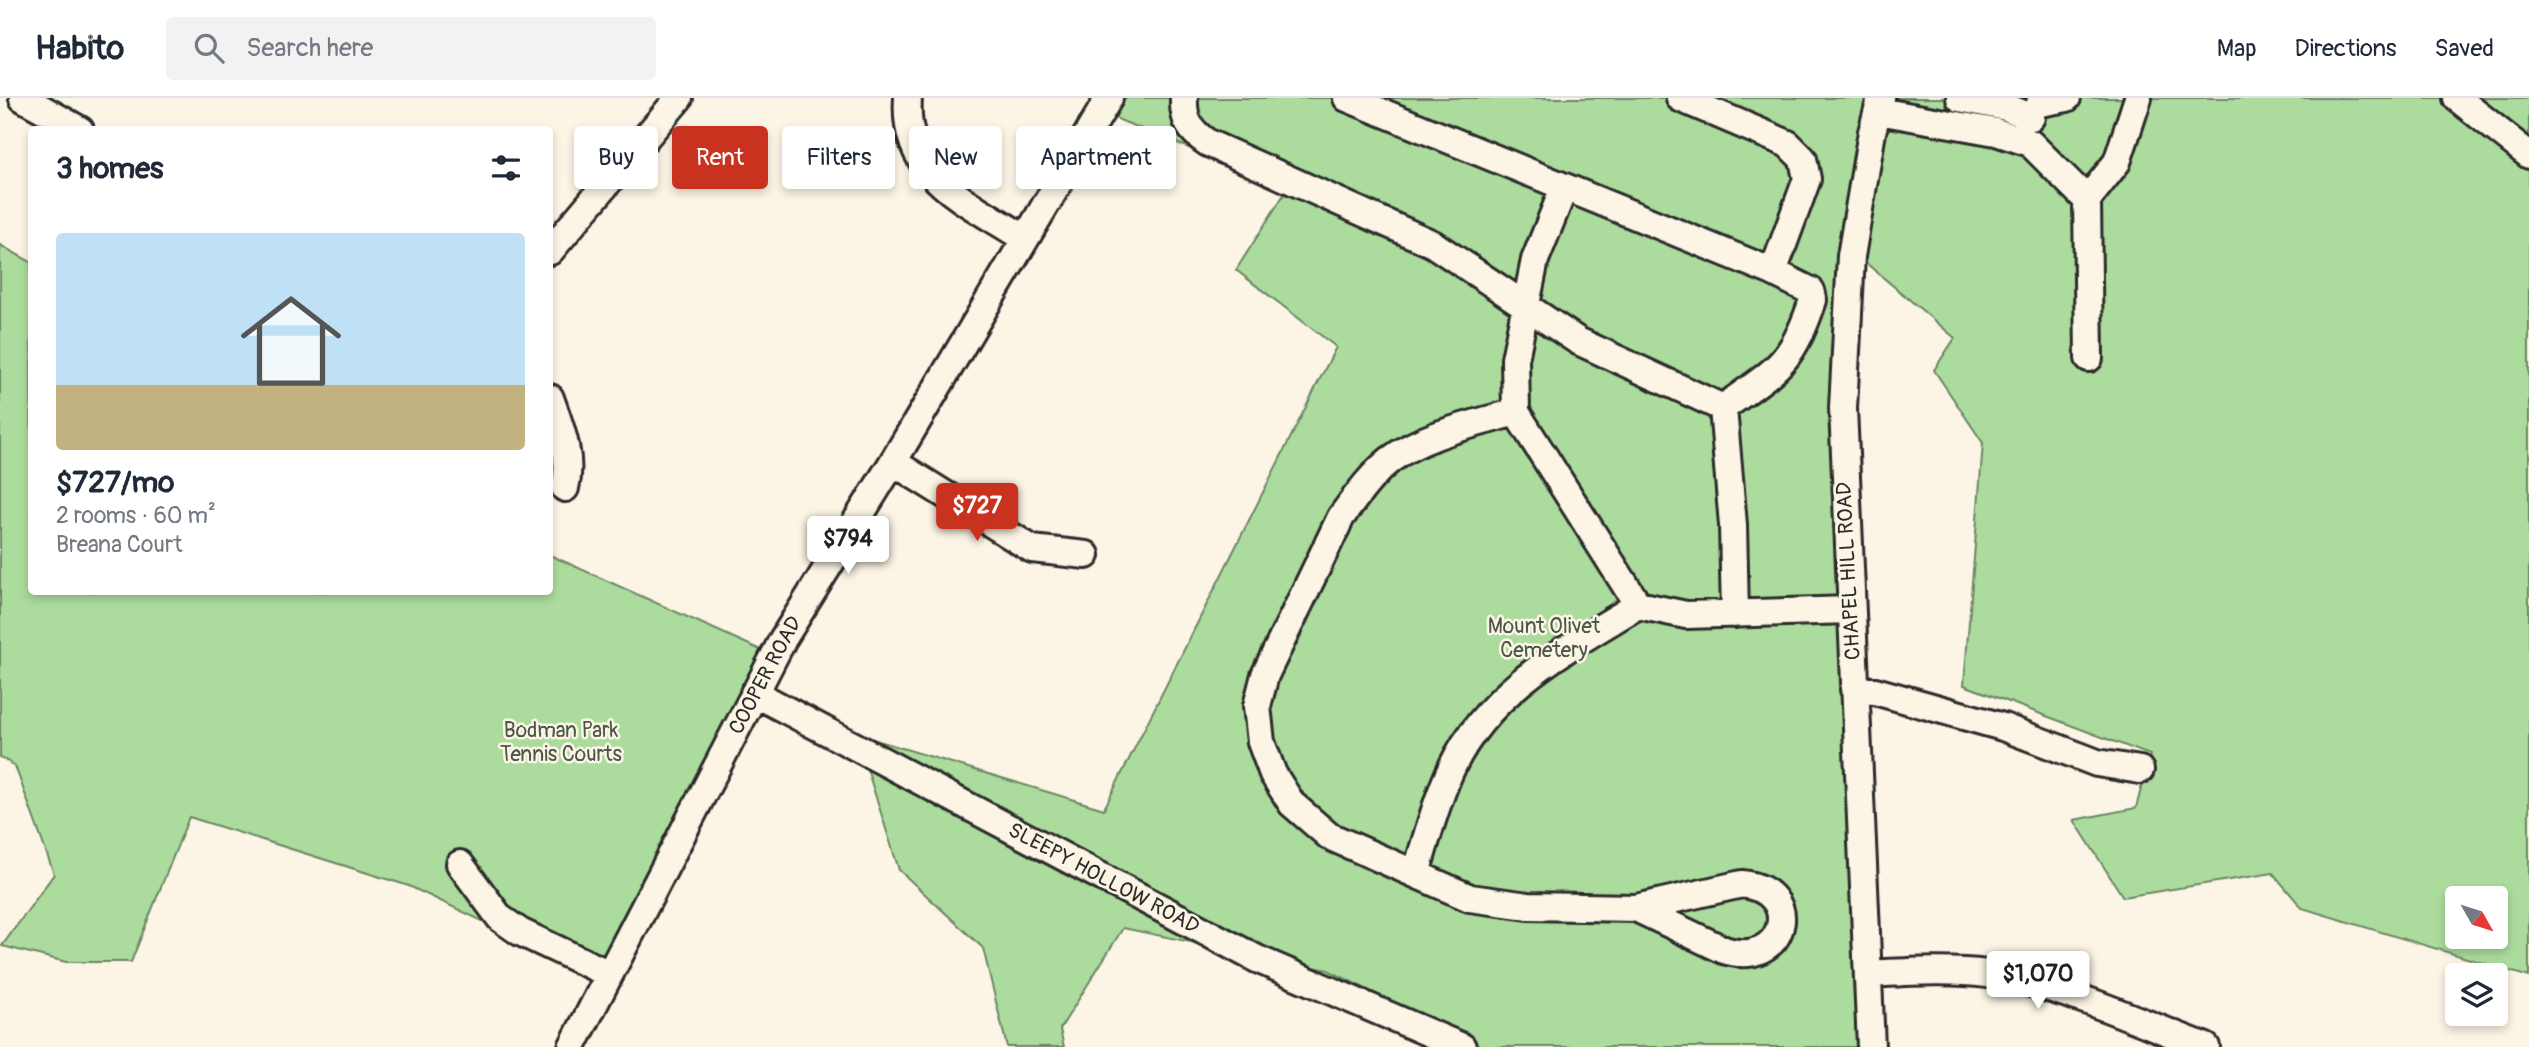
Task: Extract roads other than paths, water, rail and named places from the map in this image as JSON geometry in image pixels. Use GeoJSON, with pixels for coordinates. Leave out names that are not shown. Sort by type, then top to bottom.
{"type":"FeatureCollection","features":[{"type":"Feature","properties":{"kind":"street"},"geometry":{"type":"LineString","coordinates":[[23,98],[73,126]]}},
{"type":"Feature","properties":{"kind":"street"},"geometry":{"type":"LineString","coordinates":[[908,98],[907,115],[914,146],[923,164],[952,194],[1025,239]]}},
{"type":"Feature","properties":{"kind":"street","name":"COOPER ROAD"},"geometry":{"type":"LineString","coordinates":[[572,1047],[754,694],[844,535],[893,462],[1108,98]]}},
{"type":"Feature","properties":{"kind":"street"},"geometry":{"type":"LineString","coordinates":[[1184,98],[1187,122],[1194,134],[1208,143],[1433,244],[1599,353],[1684,388],[1723,408]]}},
{"type":"Feature","properties":{"kind":"street"},"geometry":{"type":"LineString","coordinates":[[1347,98],[1773,272],[1811,291],[1813,300],[1794,349],[1776,369],[1723,408]]}},
{"type":"Feature","properties":{"kind":"street"},"geometry":{"type":"LineString","coordinates":[[1680,98],[1788,144],[1803,159],[1807,179],[1773,272]]}},
{"type":"Feature","properties":{"kind":"street"},"geometry":{"type":"LineString","coordinates":[[1959,98],[2035,115],[2087,200],[2089,358]]}},
{"type":"Feature","properties":{"kind":"street"},"geometry":{"type":"LineString","coordinates":[[1879,105],[1996,132],[2067,98]]}},
{"type":"Feature","properties":{"kind":"street"},"geometry":{"type":"LineString","coordinates":[[2087,200],[2117,162],[2138,98]]}},
{"type":"Feature","properties":{"kind":"street"},"geometry":{"type":"LineString","coordinates":[[2457,98],[2529,155]]}},
{"type":"Feature","properties":{"kind":"street"},"geometry":{"type":"LineString","coordinates":[[553,247],[676,99]]}},
{"type":"Feature","properties":{"kind":"street","name":"CHAPEL HILL ROAD"},"geometry":{"type":"LineString","coordinates":[[1871,1047],[1843,455],[1851,256],[1879,105]]}},
{"type":"Feature","properties":{"kind":"street"},"geometry":{"type":"LineString","coordinates":[[1564,188],[1535,260],[1515,359],[1516,412],[1638,605]]}},
{"type":"Feature","properties":{"kind":"street"},"geometry":{"type":"LineString","coordinates":[[553,407],[566,447],[568,476],[565,488]]}},
{"type":"Feature","properties":{"kind":"street"},"geometry":{"type":"LineString","coordinates":[[1723,408],[1733,525],[1735,614]]}},
{"type":"Feature","properties":{"kind":"street"},"geometry":{"type":"LineString","coordinates":[[1516,412],[1474,424],[1402,453],[1389,461],[1357,494],[1341,517],[1265,675],[1257,716],[1261,742],[1273,775],[1292,804],[1329,836],[1471,898],[1538,906],[1636,908],[1742,884],[1765,890],[1778,903],[1782,912],[1778,933],[1764,950],[1739,955],[1636,908]]}},
{"type":"Feature","properties":{"kind":"street"},"geometry":{"type":"LineString","coordinates":[[893,462],[1032,549],[1086,555]]}},
{"type":"Feature","properties":{"kind":"street"},"geometry":{"type":"LineString","coordinates":[[1416,873],[1452,768],[1468,739],[1489,712],[1528,675],[1638,605],[1686,615],[1850,610]]}},
{"type":"Feature","properties":{"kind":"street"},"geometry":{"type":"LineString","coordinates":[[1853,689],[1875,691],[2003,727],[2097,763],[2140,770]]}},
{"type":"Feature","properties":{"kind":"street","name":"SLEEPY HOLLOW ROAD"},"geometry":{"type":"LineString","coordinates":[[754,694],[1257,959],[1462,1047]]}},
{"type":"Feature","properties":{"kind":"street"},"geometry":{"type":"LineString","coordinates":[[460,864],[500,918],[520,932],[609,974]]}},
{"type":"Feature","properties":{"kind":"street"},"geometry":{"type":"LineString","coordinates":[[1868,974],[1955,971],[2010,978],[2059,993],[2206,1047]]}},
{"type":"Feature","properties":{"kind":"park label","name":"Mount Olivet Cemetery"},"geometry":{"type":"Point","coordinates":[1544,638]}},
{"type":"Feature","properties":{"kind":"park label","name":"Bodman Park Tennis Courts"},"geometry":{"type":"Point","coordinates":[561,742]}}]}
